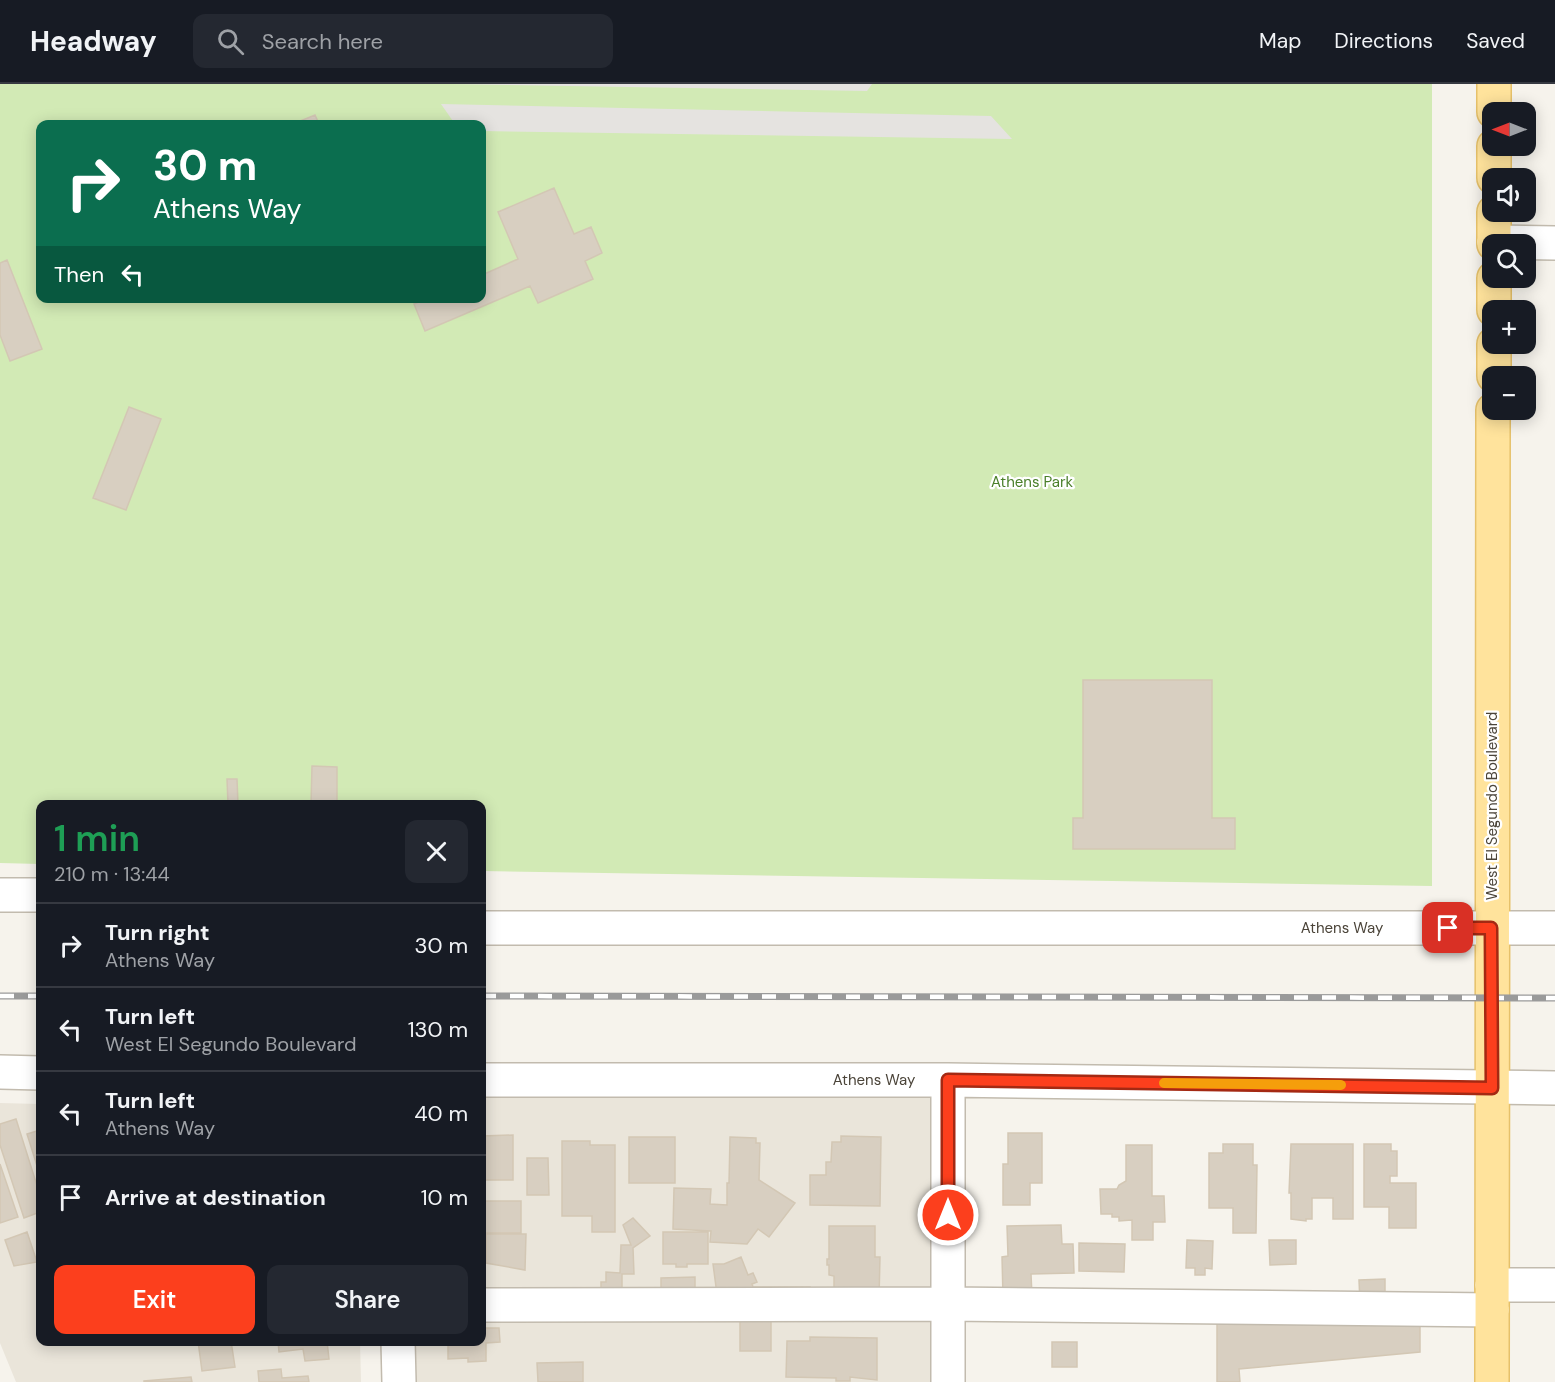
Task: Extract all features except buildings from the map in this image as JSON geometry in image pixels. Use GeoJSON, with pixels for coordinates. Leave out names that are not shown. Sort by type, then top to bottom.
{"type":"FeatureCollection","features":[{"type":"Feature","properties":{"kind":"main road"},"geometry":{"type":"LineString","coordinates":[[1494,84],[1494,102]]}},
{"type":"Feature","properties":{"kind":"main road","name":"West El Segundo Boulevard"},"geometry":{"type":"LineString","coordinates":[[1492,1382],[1491,928],[1494,420]]}},
{"type":"Feature","properties":{"kind":"street"},"geometry":{"type":"LineString","coordinates":[[1494,233],[1555,243]]}},
{"type":"Feature","properties":{"kind":"street"},"geometry":{"type":"LineString","coordinates":[[0,895],[36,896]]}},
{"type":"Feature","properties":{"kind":"street","name":"Athens Way"},"geometry":{"type":"LineString","coordinates":[[486,928],[1555,928]]}},
{"type":"Feature","properties":{"kind":"street"},"geometry":{"type":"LineString","coordinates":[[0,1072],[36,1073]]}},
{"type":"Feature","properties":{"kind":"street","name":"Athens Way"},"geometry":{"type":"LineString","coordinates":[[486,1080],[948,1080],[1555,1088]]}},
{"type":"Feature","properties":{"kind":"street"},"geometry":{"type":"LineString","coordinates":[[948,1080],[948,1382]]}},
{"type":"Feature","properties":{"kind":"street"},"geometry":{"type":"LineString","coordinates":[[486,1305],[948,1304],[1492,1297],[1555,1284]]}},
{"type":"Feature","properties":{"kind":"street"},"geometry":{"type":"LineString","coordinates":[[398,1346],[399,1382]]}},
{"type":"Feature","properties":{"kind":"shaded area"},"geometry":{"type":"Polygon","coordinates":[[[451,84],[872,84],[867,91],[451,84]]]}},
{"type":"Feature","properties":{"kind":"shaded area"},"geometry":{"type":"Polygon","coordinates":[[[441,104],[991,116],[1012,139],[486,131],[486,120],[452,120],[441,104]]]}},
{"type":"Feature","properties":{"kind":"shaded area"},"geometry":{"type":"Polygon","coordinates":[[[486,1080],[948,1080],[948,1382],[399,1382],[398,1346],[486,1346],[486,1080]]]}},
{"type":"Feature","properties":{"kind":"shaded area"},"geometry":{"type":"Polygon","coordinates":[[[0,1103],[36,1104],[36,1346],[360,1346],[361,1382],[16,1382],[0,1343],[0,1103]]]}},
{"type":"Feature","properties":{"kind":"green space","name":"Athens Park"},"geometry":{"type":"Polygon","coordinates":[[[0,84],[1432,84],[1432,886],[486,871],[486,800],[36,800],[36,864],[0,863],[0,84]]]}},
{"type":"Feature","properties":{"kind":"railway"},"geometry":{"type":"LineString","coordinates":[[0,996],[36,996]]}},
{"type":"Feature","properties":{"kind":"railway"},"geometry":{"type":"LineString","coordinates":[[486,996],[1555,998]]}},
{"type":"Feature","properties":{"kind":"slow traffic"},"geometry":{"type":"LineString","coordinates":[[1164,1083],[1341,1085]]}},
{"type":"Feature","properties":{"kind":"route"},"geometry":{"type":"LineString","coordinates":[[948,1215],[948,1080],[1492,1088],[1491,928],[1448,928]]}}]}
